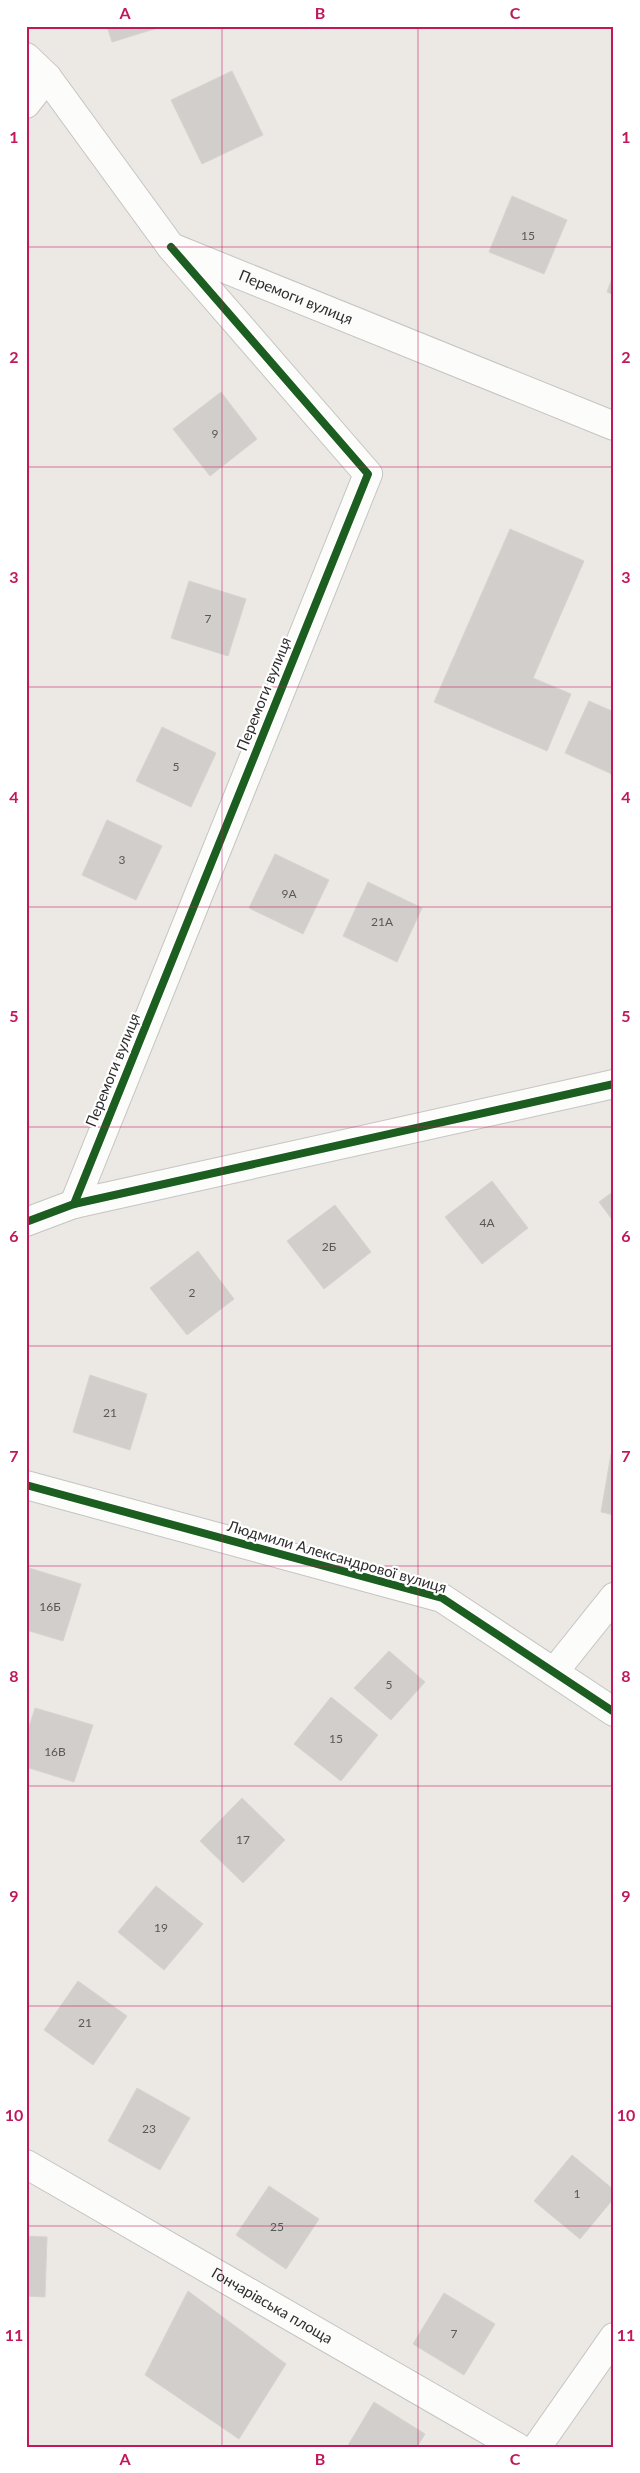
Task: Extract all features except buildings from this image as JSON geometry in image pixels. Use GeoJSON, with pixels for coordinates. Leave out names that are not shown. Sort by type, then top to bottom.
{"type":"FeatureCollection","features":[{"type":"Feature","properties":{"kind":"street","name":"Перемоги вулиця"},"geometry":{"type":"LineString","coordinates":[[26,57],[47,77],[172,247],[368,474],[74,1204]]}},
{"type":"Feature","properties":{"kind":"street"},"geometry":{"type":"LineString","coordinates":[[26,104],[47,77]]}},
{"type":"Feature","properties":{"kind":"street","name":"Перемоги вулиця"},"geometry":{"type":"LineString","coordinates":[[172,247],[614,426]]}},
{"type":"Feature","properties":{"kind":"street"},"geometry":{"type":"LineString","coordinates":[[26,1222],[74,1204],[614,1084]]}},
{"type":"Feature","properties":{"kind":"street","name":"Людмили Александрової вулиця"},"geometry":{"type":"LineString","coordinates":[[26,1485],[442,1598],[614,1712]]}},
{"type":"Feature","properties":{"kind":"street"},"geometry":{"type":"LineString","coordinates":[[554,1672],[614,1597]]}},
{"type":"Feature","properties":{"kind":"street","name":"Гончарівська площа"},"geometry":{"type":"LineString","coordinates":[[26,2164],[517,2447]]}},
{"type":"Feature","properties":{"kind":"street"},"geometry":{"type":"LineString","coordinates":[[536,2447],[614,2336]]}},
{"type":"Feature","properties":{"kind":"cycle path"},"geometry":{"type":"LineString","coordinates":[[74,1204],[368,474],[171,247]]}},
{"type":"Feature","properties":{"kind":"cycle path"},"geometry":{"type":"LineString","coordinates":[[26,1222],[74,1204],[614,1084]]}},
{"type":"Feature","properties":{"kind":"cycle path"},"geometry":{"type":"LineString","coordinates":[[26,1485],[442,1598],[614,1712]]}}]}
